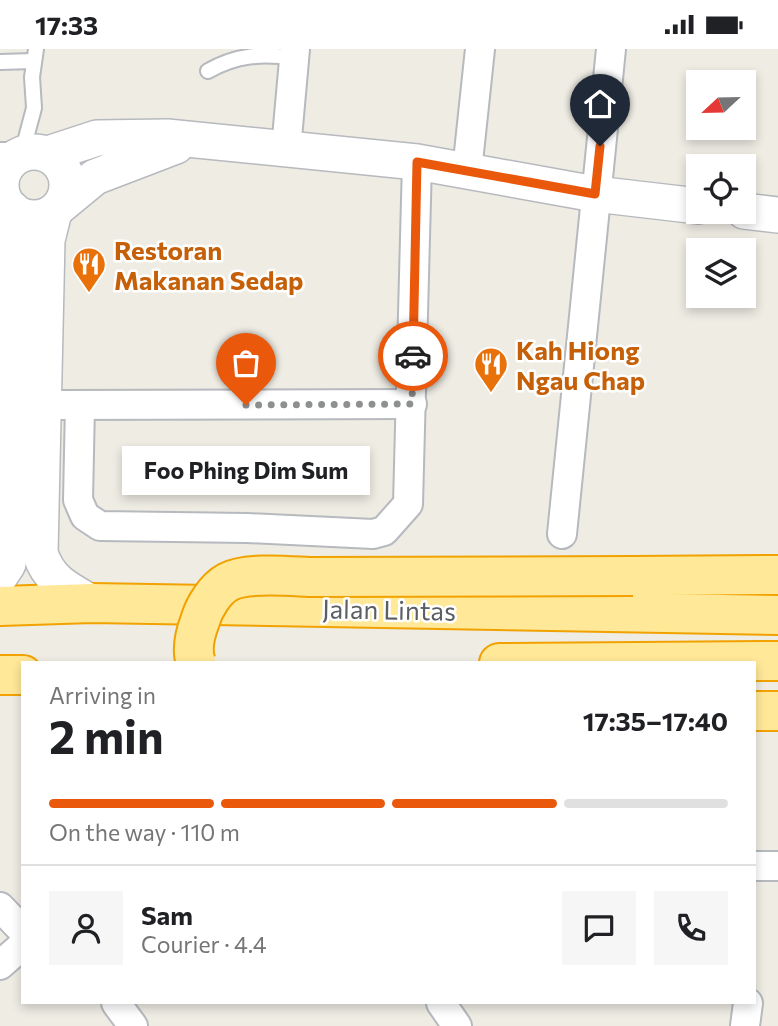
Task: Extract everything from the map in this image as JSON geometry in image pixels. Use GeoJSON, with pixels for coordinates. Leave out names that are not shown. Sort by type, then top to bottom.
{"type":"FeatureCollection","features":[{"type":"Feature","properties":{"kind":"highway"},"geometry":{"type":"LineString","coordinates":[[196,661],[194,639],[210,600],[228,582],[262,575],[778,575]]}},
{"type":"Feature","properties":{"kind":"highway","name":"Jalan Lintas"},"geometry":{"type":"LineString","coordinates":[[0,606],[92,603],[778,615]]}},
{"type":"Feature","properties":{"kind":"highway"},"geometry":{"type":"LineString","coordinates":[[756,661],[778,661]]}},
{"type":"Feature","properties":{"kind":"highway"},"geometry":{"type":"LineString","coordinates":[[0,675],[21,675]]}},
{"type":"Feature","properties":{"kind":"highway"},"geometry":{"type":"LineString","coordinates":[[756,711],[778,711]]}},
{"type":"Feature","properties":{"kind":"street"},"geometry":{"type":"LineString","coordinates":[[467,171],[480,49]]}},
{"type":"Feature","properties":{"kind":"street"},"geometry":{"type":"LineString","coordinates":[[562,534],[611,49]]}},
{"type":"Feature","properties":{"kind":"street"},"geometry":{"type":"LineString","coordinates":[[286,149],[295,53]]}},
{"type":"Feature","properties":{"kind":"street"},"geometry":{"type":"LineString","coordinates":[[0,576],[8,564],[18,413],[17,240],[4,197],[3,173],[21,155],[97,138],[157,137],[417,162],[595,194],[686,205]]}},
{"type":"Feature","properties":{"kind":"street"},"geometry":{"type":"LineString","coordinates":[[4,197],[28,218],[46,216],[95,177],[192,141]]}},
{"type":"Feature","properties":{"kind":"street"},"geometry":{"type":"LineString","coordinates":[[21,155],[56,159],[67,176],[68,186],[47,240],[18,413],[40,552],[45,568],[62,586],[92,603]]}},
{"type":"Feature","properties":{"kind":"street"},"geometry":{"type":"LineString","coordinates":[[80,405],[78,500],[85,516],[100,526],[247,528],[373,534],[384,530],[408,504],[417,162]]}},
{"type":"Feature","properties":{"kind":"street"},"geometry":{"type":"LineString","coordinates":[[756,212],[778,215]]}},
{"type":"Feature","properties":{"kind":"street"},"geometry":{"type":"LineString","coordinates":[[18,413],[80,405],[412,404]]}},
{"type":"Feature","properties":{"kind":"street"},"geometry":{"type":"LineString","coordinates":[[756,866],[778,866]]}},
{"type":"Feature","properties":{"kind":"street"},"geometry":{"type":"LineString","coordinates":[[0,907],[21,929]]}},
{"type":"Feature","properties":{"kind":"street"},"geometry":{"type":"LineString","coordinates":[[0,965],[21,947]]}},
{"type":"Feature","properties":{"kind":"street"},"geometry":{"type":"LineString","coordinates":[[117,1004],[134,1026]]}},
{"type":"Feature","properties":{"kind":"street"},"geometry":{"type":"LineString","coordinates":[[442,1004],[457,1026]]}},
{"type":"Feature","properties":{"kind":"street"},"geometry":{"type":"LineString","coordinates":[[746,1026],[748,1004]]}},
{"type":"Feature","properties":{"kind":"lane"},"geometry":{"type":"LineString","coordinates":[[208,71],[225,61],[241,57],[295,53]]}},
{"type":"Feature","properties":{"kind":"lane"},"geometry":{"type":"LineString","coordinates":[[0,62],[34,55],[34,108],[21,155]]}},
{"type":"Feature","properties":{"kind":"way so far"},"geometry":{"type":"LineString","coordinates":[[246,405],[412,404],[413,356]]}},
{"type":"Feature","properties":{"kind":"place","name":"Restoran Makanan Sedap"},"geometry":{"type":"Point","coordinates":[89,294]}},
{"type":"Feature","properties":{"kind":"place","name":"Kah Hiong Ngau Chap"},"geometry":{"type":"Point","coordinates":[491,394]}},
{"type":"Feature","properties":{"kind":"place","name":"Foo Phing Dim Sum"},"geometry":{"type":"Point","coordinates":[246,405]}},
{"type":"Feature","properties":{"kind":"route"},"geometry":{"type":"LineString","coordinates":[[413,356],[417,162],[595,194],[600,146]]}}]}
